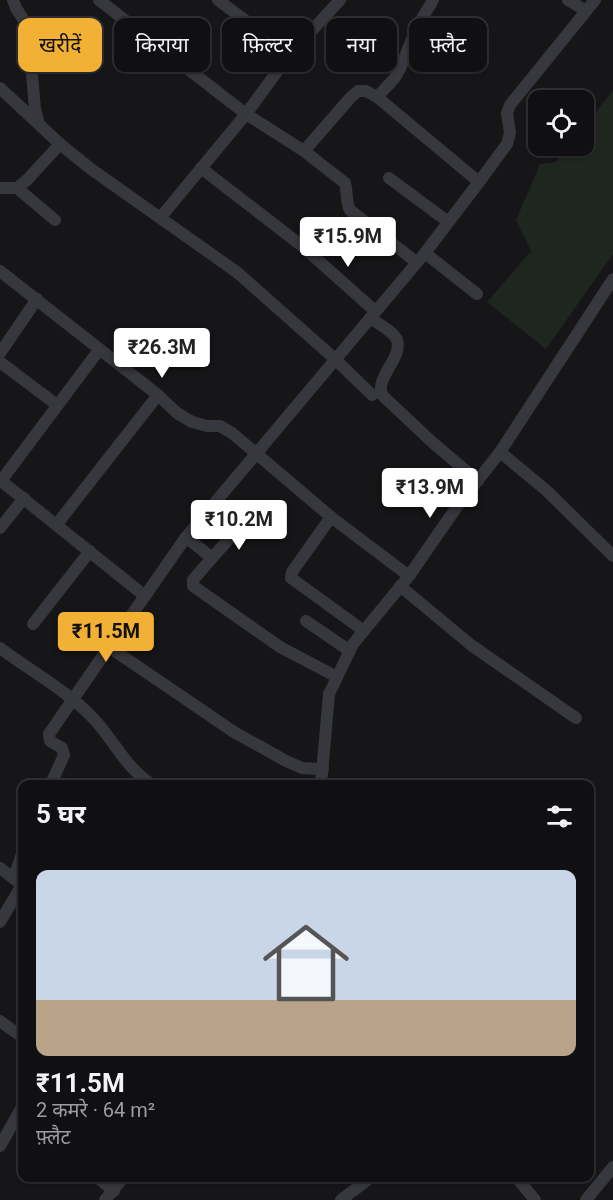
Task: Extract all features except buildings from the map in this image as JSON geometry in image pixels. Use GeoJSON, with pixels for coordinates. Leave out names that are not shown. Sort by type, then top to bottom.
{"type":"FeatureCollection","features":[{"type":"Feature","properties":{"kind":"street"},"geometry":{"type":"LineString","coordinates":[[13,0],[34,36],[32,74],[35,109],[40,125]]}},
{"type":"Feature","properties":{"kind":"street"},"geometry":{"type":"LineString","coordinates":[[99,0],[246,114],[304,151],[345,183],[347,191],[345,201],[350,210],[477,294]]}},
{"type":"Feature","properties":{"kind":"street"},"geometry":{"type":"LineString","coordinates":[[218,0],[242,18]]}},
{"type":"Feature","properties":{"kind":"street"},"geometry":{"type":"LineString","coordinates":[[376,97],[394,79],[400,69],[417,27],[433,0]]}},
{"type":"Feature","properties":{"kind":"street"},"geometry":{"type":"LineString","coordinates":[[568,0],[586,11]]}},
{"type":"Feature","properties":{"kind":"street"},"geometry":{"type":"LineString","coordinates":[[53,780],[64,755],[62,748],[48,738],[71,700],[186,537],[420,258],[479,182],[507,144],[510,134],[507,113],[510,105],[595,0]]}},
{"type":"Feature","properties":{"kind":"street"},"geometry":{"type":"LineString","coordinates":[[314,26],[335,2]]}},
{"type":"Feature","properties":{"kind":"street"},"geometry":{"type":"LineString","coordinates":[[160,218],[246,114],[277,72]]}},
{"type":"Feature","properties":{"kind":"street"},"geometry":{"type":"LineString","coordinates":[[0,88],[60,144],[91,169],[238,273],[372,395]]}},
{"type":"Feature","properties":{"kind":"street"},"geometry":{"type":"LineString","coordinates":[[304,151],[351,97],[358,91],[366,91],[479,182]]}},
{"type":"Feature","properties":{"kind":"street"},"geometry":{"type":"LineString","coordinates":[[0,188],[17,188],[60,144]]}},
{"type":"Feature","properties":{"kind":"street"},"geometry":{"type":"LineString","coordinates":[[201,168],[302,246],[393,334],[397,340],[397,349],[381,387],[382,395],[478,481]]}},
{"type":"Feature","properties":{"kind":"street"},"geometry":{"type":"LineString","coordinates":[[389,178],[447,221]]}},
{"type":"Feature","properties":{"kind":"street"},"geometry":{"type":"LineString","coordinates":[[17,188],[55,220]]}},
{"type":"Feature","properties":{"kind":"street"},"geometry":{"type":"LineString","coordinates":[[0,271],[158,395],[177,414],[192,422],[207,426],[220,426],[232,433],[331,517],[409,576]]}},
{"type":"Feature","properties":{"kind":"street"},"geometry":{"type":"LineString","coordinates":[[321,780],[329,694],[350,651],[409,576],[500,452],[611,286]]}},
{"type":"Feature","properties":{"kind":"street"},"geometry":{"type":"LineString","coordinates":[[0,353],[38,299]]}},
{"type":"Feature","properties":{"kind":"street"},"geometry":{"type":"LineString","coordinates":[[99,350],[0,480],[145,596]]}},
{"type":"Feature","properties":{"kind":"street"},"geometry":{"type":"LineString","coordinates":[[0,362],[57,405]]}},
{"type":"Feature","properties":{"kind":"street"},"geometry":{"type":"LineString","coordinates":[[57,524],[158,395]]}},
{"type":"Feature","properties":{"kind":"street"},"geometry":{"type":"LineString","coordinates":[[500,452],[547,491],[613,556]]}},
{"type":"Feature","properties":{"kind":"street"},"geometry":{"type":"LineString","coordinates":[[0,528],[24,498]]}},
{"type":"Feature","properties":{"kind":"street"},"geometry":{"type":"LineString","coordinates":[[331,517],[292,572],[291,578],[364,631]]}},
{"type":"Feature","properties":{"kind":"street"},"geometry":{"type":"LineString","coordinates":[[243,523],[193,580],[193,586],[280,647],[337,677]]}},
{"type":"Feature","properties":{"kind":"street"},"geometry":{"type":"LineString","coordinates":[[603,546],[613,536]]}},
{"type":"Feature","properties":{"kind":"street"},"geometry":{"type":"LineString","coordinates":[[186,537],[212,558]]}},
{"type":"Feature","properties":{"kind":"street"},"geometry":{"type":"LineString","coordinates":[[33,624],[90,551]]}},
{"type":"Feature","properties":{"kind":"street"},"geometry":{"type":"LineString","coordinates":[[400,586],[471,645],[576,718]]}},
{"type":"Feature","properties":{"kind":"street"},"geometry":{"type":"LineString","coordinates":[[306,621],[350,651]]}},
{"type":"Feature","properties":{"kind":"street"},"geometry":{"type":"LineString","coordinates":[[109,647],[234,732],[302,768],[322,769]]}},
{"type":"Feature","properties":{"kind":"street"},"geometry":{"type":"LineString","coordinates":[[0,648],[95,720],[129,766],[146,780]]}},
{"type":"Feature","properties":{"kind":"street"},"geometry":{"type":"LineString","coordinates":[[0,868],[18,881]]}},
{"type":"Feature","properties":{"kind":"street"},"geometry":{"type":"LineString","coordinates":[[0,922],[18,886]]}},
{"type":"Feature","properties":{"kind":"street"},"geometry":{"type":"LineString","coordinates":[[0,1021],[18,1034]]}},
{"type":"Feature","properties":{"kind":"street"},"geometry":{"type":"LineString","coordinates":[[0,1146],[18,1117]]}},
{"type":"Feature","properties":{"kind":"street"},"geometry":{"type":"LineString","coordinates":[[586,1200],[613,1167]]}},
{"type":"Feature","properties":{"kind":"street"},"geometry":{"type":"LineString","coordinates":[[101,1182],[109,1195],[120,1182]]}},
{"type":"Feature","properties":{"kind":"street"},"geometry":{"type":"LineString","coordinates":[[341,1200],[365,1182]]}},
{"type":"Feature","properties":{"kind":"street"},"geometry":{"type":"LineString","coordinates":[[520,1182],[535,1200]]}},
{"type":"Feature","properties":{"kind":"shaded area"},"geometry":{"type":"Polygon","coordinates":[[[613,90],[613,254],[546,349],[487,302],[531,251],[516,220],[540,164],[556,162],[561,156],[594,156],[594,114],[613,90]]]}}]}
